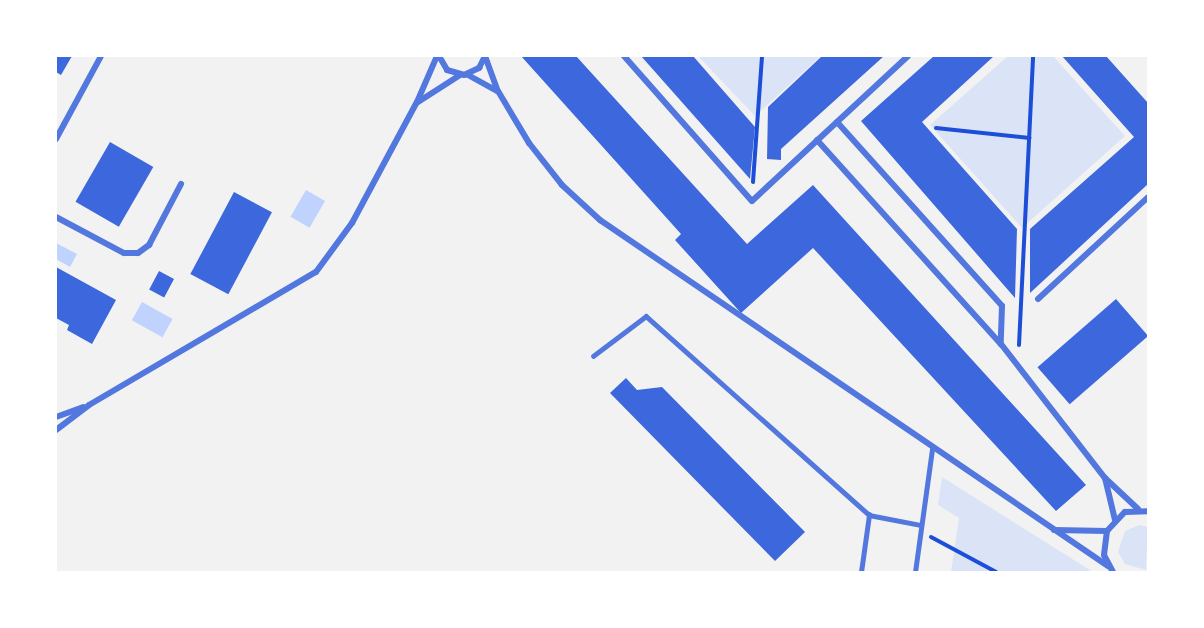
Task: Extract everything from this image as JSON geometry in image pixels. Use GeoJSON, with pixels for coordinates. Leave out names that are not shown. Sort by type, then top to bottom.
{"type":"FeatureCollection","features":[{"type":"Feature","properties":{"kind":"street"},"geometry":{"type":"LineString","coordinates":[[56,140],[101,56]]}},
{"type":"Feature","properties":{"kind":"street"},"geometry":{"type":"LineString","coordinates":[[438,56],[447,70],[460,75],[468,75],[498,92]]}},
{"type":"Feature","properties":{"kind":"street"},"geometry":{"type":"LineString","coordinates":[[56,430],[89,405],[316,272],[344,237],[417,102],[438,56]]}},
{"type":"Feature","properties":{"kind":"street"},"geometry":{"type":"LineString","coordinates":[[468,75],[479,68],[485,56]]}},
{"type":"Feature","properties":{"kind":"street"},"geometry":{"type":"LineString","coordinates":[[485,56],[498,92],[541,159],[600,220],[932,449],[1108,566],[1113,573]]}},
{"type":"Feature","properties":{"kind":"street"},"geometry":{"type":"LineString","coordinates":[[624,56],[752,201],[908,56]]}},
{"type":"Feature","properties":{"kind":"street"},"geometry":{"type":"LineString","coordinates":[[417,102],[460,75]]}},
{"type":"Feature","properties":{"kind":"street"},"geometry":{"type":"LineString","coordinates":[[837,122],[1002,306],[1001,344]]}},
{"type":"Feature","properties":{"kind":"street"},"geometry":{"type":"LineString","coordinates":[[817,140],[1001,344],[1105,478],[1138,509],[1149,511]]}},
{"type":"Feature","properties":{"kind":"street"},"geometry":{"type":"LineString","coordinates":[[56,217],[124,253],[138,253],[149,245],[181,184]]}},
{"type":"Feature","properties":{"kind":"street"},"geometry":{"type":"LineString","coordinates":[[1038,300],[1149,197]]}},
{"type":"Feature","properties":{"kind":"street"},"geometry":{"type":"LineString","coordinates":[[56,417],[89,405]]}},
{"type":"Feature","properties":{"kind":"street"},"geometry":{"type":"LineString","coordinates":[[1105,478],[1115,520]]}},
{"type":"Feature","properties":{"kind":"street"},"geometry":{"type":"LineString","coordinates":[[1108,566],[1103,542],[1107,531],[1115,520],[1138,509]]}},
{"type":"Feature","properties":{"kind":"street"},"geometry":{"type":"LineString","coordinates":[[1051,530],[1107,531]]}},
{"type":"Feature","properties":{"kind":"lane"},"geometry":{"type":"LineString","coordinates":[[593,356],[646,316],[868,515],[921,525]]}},
{"type":"Feature","properties":{"kind":"lane"},"geometry":{"type":"LineString","coordinates":[[915,573],[932,449]]}},
{"type":"Feature","properties":{"kind":"lane"},"geometry":{"type":"LineString","coordinates":[[861,573],[868,515]]}},
{"type":"Feature","properties":{"kind":"path"},"geometry":{"type":"LineString","coordinates":[[752,201],[762,56]]}},
{"type":"Feature","properties":{"kind":"path"},"geometry":{"type":"LineString","coordinates":[[1017,364],[1023,305],[1033,56]]}},
{"type":"Feature","properties":{"kind":"path"},"geometry":{"type":"LineString","coordinates":[[936,128],[1029,138]]}},
{"type":"Feature","properties":{"kind":"path"},"geometry":{"type":"LineString","coordinates":[[1002,306],[1023,305],[1038,300]]}},
{"type":"Feature","properties":{"kind":"path"},"geometry":{"type":"LineString","coordinates":[[921,531],[996,573]]}},
{"type":"Feature","properties":{"kind":"shaded area"},"geometry":{"type":"Polygon","coordinates":[[[698,56],[821,56],[755,116],[698,56]]]}},
{"type":"Feature","properties":{"kind":"shaded area"},"geometry":{"type":"Polygon","coordinates":[[[1008,56],[1053,56],[1125,136],[1022,228],[930,125],[1008,56]]]}},
{"type":"Feature","properties":{"kind":"shaded area"},"geometry":{"type":"Polygon","coordinates":[[[942,477],[1093,572],[951,572],[959,518],[938,505],[942,477]]]}},
{"type":"Feature","properties":{"kind":"shaded area"},"geometry":{"type":"Polygon","coordinates":[[[1139,525],[1148,527],[1146,570],[1125,564],[1118,552],[1125,531],[1139,525]]]}},
{"type":"Feature","properties":{"kind":"water"},"geometry":{"type":"Polygon","coordinates":[[[306,190],[325,201],[310,228],[290,217],[306,190]]]}},
{"type":"Feature","properties":{"kind":"water"},"geometry":{"type":"Polygon","coordinates":[[[56,243],[77,254],[70,267],[56,259],[56,243]]]}},
{"type":"Feature","properties":{"kind":"water"},"geometry":{"type":"Polygon","coordinates":[[[142,302],[173,319],[162,337],[132,320],[142,302]]]}},
{"type":"Feature","properties":{"kind":"building"},"geometry":{"type":"Polygon","coordinates":[[[56,56],[72,56],[61,75],[56,72],[56,56]]]}},
{"type":"Feature","properties":{"kind":"building"},"geometry":{"type":"Polygon","coordinates":[[[521,56],[576,56],[747,244],[813,185],[1086,485],[1056,511],[813,248],[741,313],[675,240],[681,234],[521,56]]]}},
{"type":"Feature","properties":{"kind":"building"},"geometry":{"type":"Polygon","coordinates":[[[641,56],[693,56],[755,127],[750,179],[641,56]]]}},
{"type":"Feature","properties":{"kind":"building"},"geometry":{"type":"Polygon","coordinates":[[[822,56],[884,56],[781,149],[781,160],[767,159],[768,107],[822,56]]]}},
{"type":"Feature","properties":{"kind":"building"},"geometry":{"type":"Polygon","coordinates":[[[934,56],[994,56],[922,122],[1017,229],[1015,298],[861,121],[934,56]]]}},
{"type":"Feature","properties":{"kind":"building"},"geometry":{"type":"Polygon","coordinates":[[[1062,56],[1106,56],[1148,103],[1148,184],[1030,293],[1030,229],[1134,137],[1062,56]]]}},
{"type":"Feature","properties":{"kind":"building"},"geometry":{"type":"Polygon","coordinates":[[[110,142],[153,167],[119,227],[76,202],[110,142]]]}},
{"type":"Feature","properties":{"kind":"building"},"geometry":{"type":"Polygon","coordinates":[[[234,192],[272,212],[228,294],[190,274],[234,192]]]}},
{"type":"Feature","properties":{"kind":"building"},"geometry":{"type":"Polygon","coordinates":[[[56,267],[116,300],[92,344],[67,330],[69,325],[56,318],[56,267]]]}},
{"type":"Feature","properties":{"kind":"building"},"geometry":{"type":"Polygon","coordinates":[[[159,271],[174,279],[164,298],[149,290],[159,271]]]}},
{"type":"Feature","properties":{"kind":"building"},"geometry":{"type":"Polygon","coordinates":[[[1116,299],[1148,336],[1070,404],[1038,367],[1116,299]]]}},
{"type":"Feature","properties":{"kind":"building"},"geometry":{"type":"Polygon","coordinates":[[[626,378],[637,390],[662,387],[805,532],[775,561],[610,393],[626,378]]]}}]}
